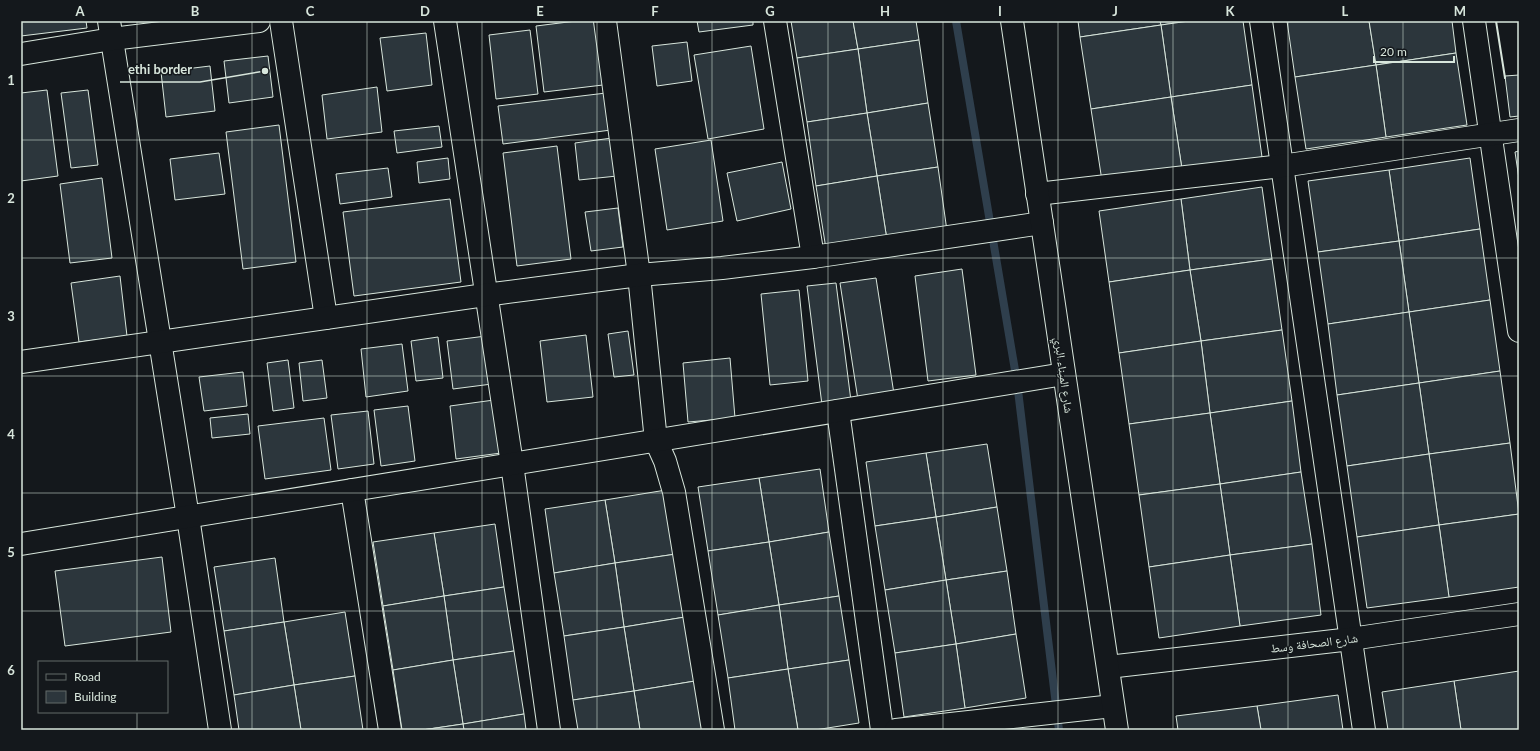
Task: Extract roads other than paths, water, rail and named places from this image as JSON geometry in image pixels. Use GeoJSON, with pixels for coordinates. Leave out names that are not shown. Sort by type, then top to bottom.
{"type":"FeatureCollection","features":[{"type":"Feature","properties":{"kind":"main road"},"geometry":{"type":"LineString","coordinates":[[21,54],[111,30],[259,21]]}},
{"type":"Feature","properties":{"kind":"main road"},"geometry":{"type":"LineString","coordinates":[[281,21],[326,318]]}},
{"type":"Feature","properties":{"kind":"main road"},"geometry":{"type":"LineString","coordinates":[[445,21],[485,295],[512,464],[549,730]]}},
{"type":"Feature","properties":{"kind":"main road"},"geometry":{"type":"LineString","coordinates":[[605,21],[639,275],[656,441],[665,461],[674,492],[713,730]]}},
{"type":"Feature","properties":{"kind":"main road"},"geometry":{"type":"LineString","coordinates":[[775,21],[813,257]]}},
{"type":"Feature","properties":{"kind":"main road","name":"شارع الميناء البري"},"geometry":{"type":"LineString","coordinates":[[1012,21],[1117,730]]}},
{"type":"Feature","properties":{"kind":"main road"},"geometry":{"type":"LineString","coordinates":[[1261,21],[1364,730]]}},
{"type":"Feature","properties":{"kind":"main road"},"geometry":{"type":"LineString","coordinates":[[1474,21],[1519,331]]}},
{"type":"Feature","properties":{"kind":"main road"},"geometry":{"type":"LineString","coordinates":[[111,30],[161,341],[220,730]]}},
{"type":"Feature","properties":{"kind":"main road"},"geometry":{"type":"LineString","coordinates":[[1037,194],[1282,166],[1519,130]]}},
{"type":"Feature","properties":{"kind":"main road"},"geometry":{"type":"LineString","coordinates":[[21,362],[485,295],[639,275],[722,268],[813,257],[1042,222]]}},
{"type":"Feature","properties":{"kind":"main road"},"geometry":{"type":"LineString","coordinates":[[21,544],[1064,374]]}},
{"type":"Feature","properties":{"kind":"main road"},"geometry":{"type":"LineString","coordinates":[[838,411],[882,730]]}},
{"type":"Feature","properties":{"kind":"main road"},"geometry":{"type":"LineString","coordinates":[[352,490],[390,730]]}},
{"type":"Feature","properties":{"kind":"main road","name":"شارع الصحافة وسط"},"geometry":{"type":"LineString","coordinates":[[1108,667],[1351,639],[1519,614]]}},
{"type":"Feature","properties":{"kind":"main road"},"geometry":{"type":"LineString","coordinates":[[896,730],[1113,706]]}},
{"type":"Feature","properties":{"kind":"waterway"},"geometry":{"type":"LineString","coordinates":[[956,21],[1017,382],[1059,730]]}},
{"type":"Feature","properties":{"kind":"place","name":"ethi border"},"geometry":{"type":"Point","coordinates":[265,71]}}]}
